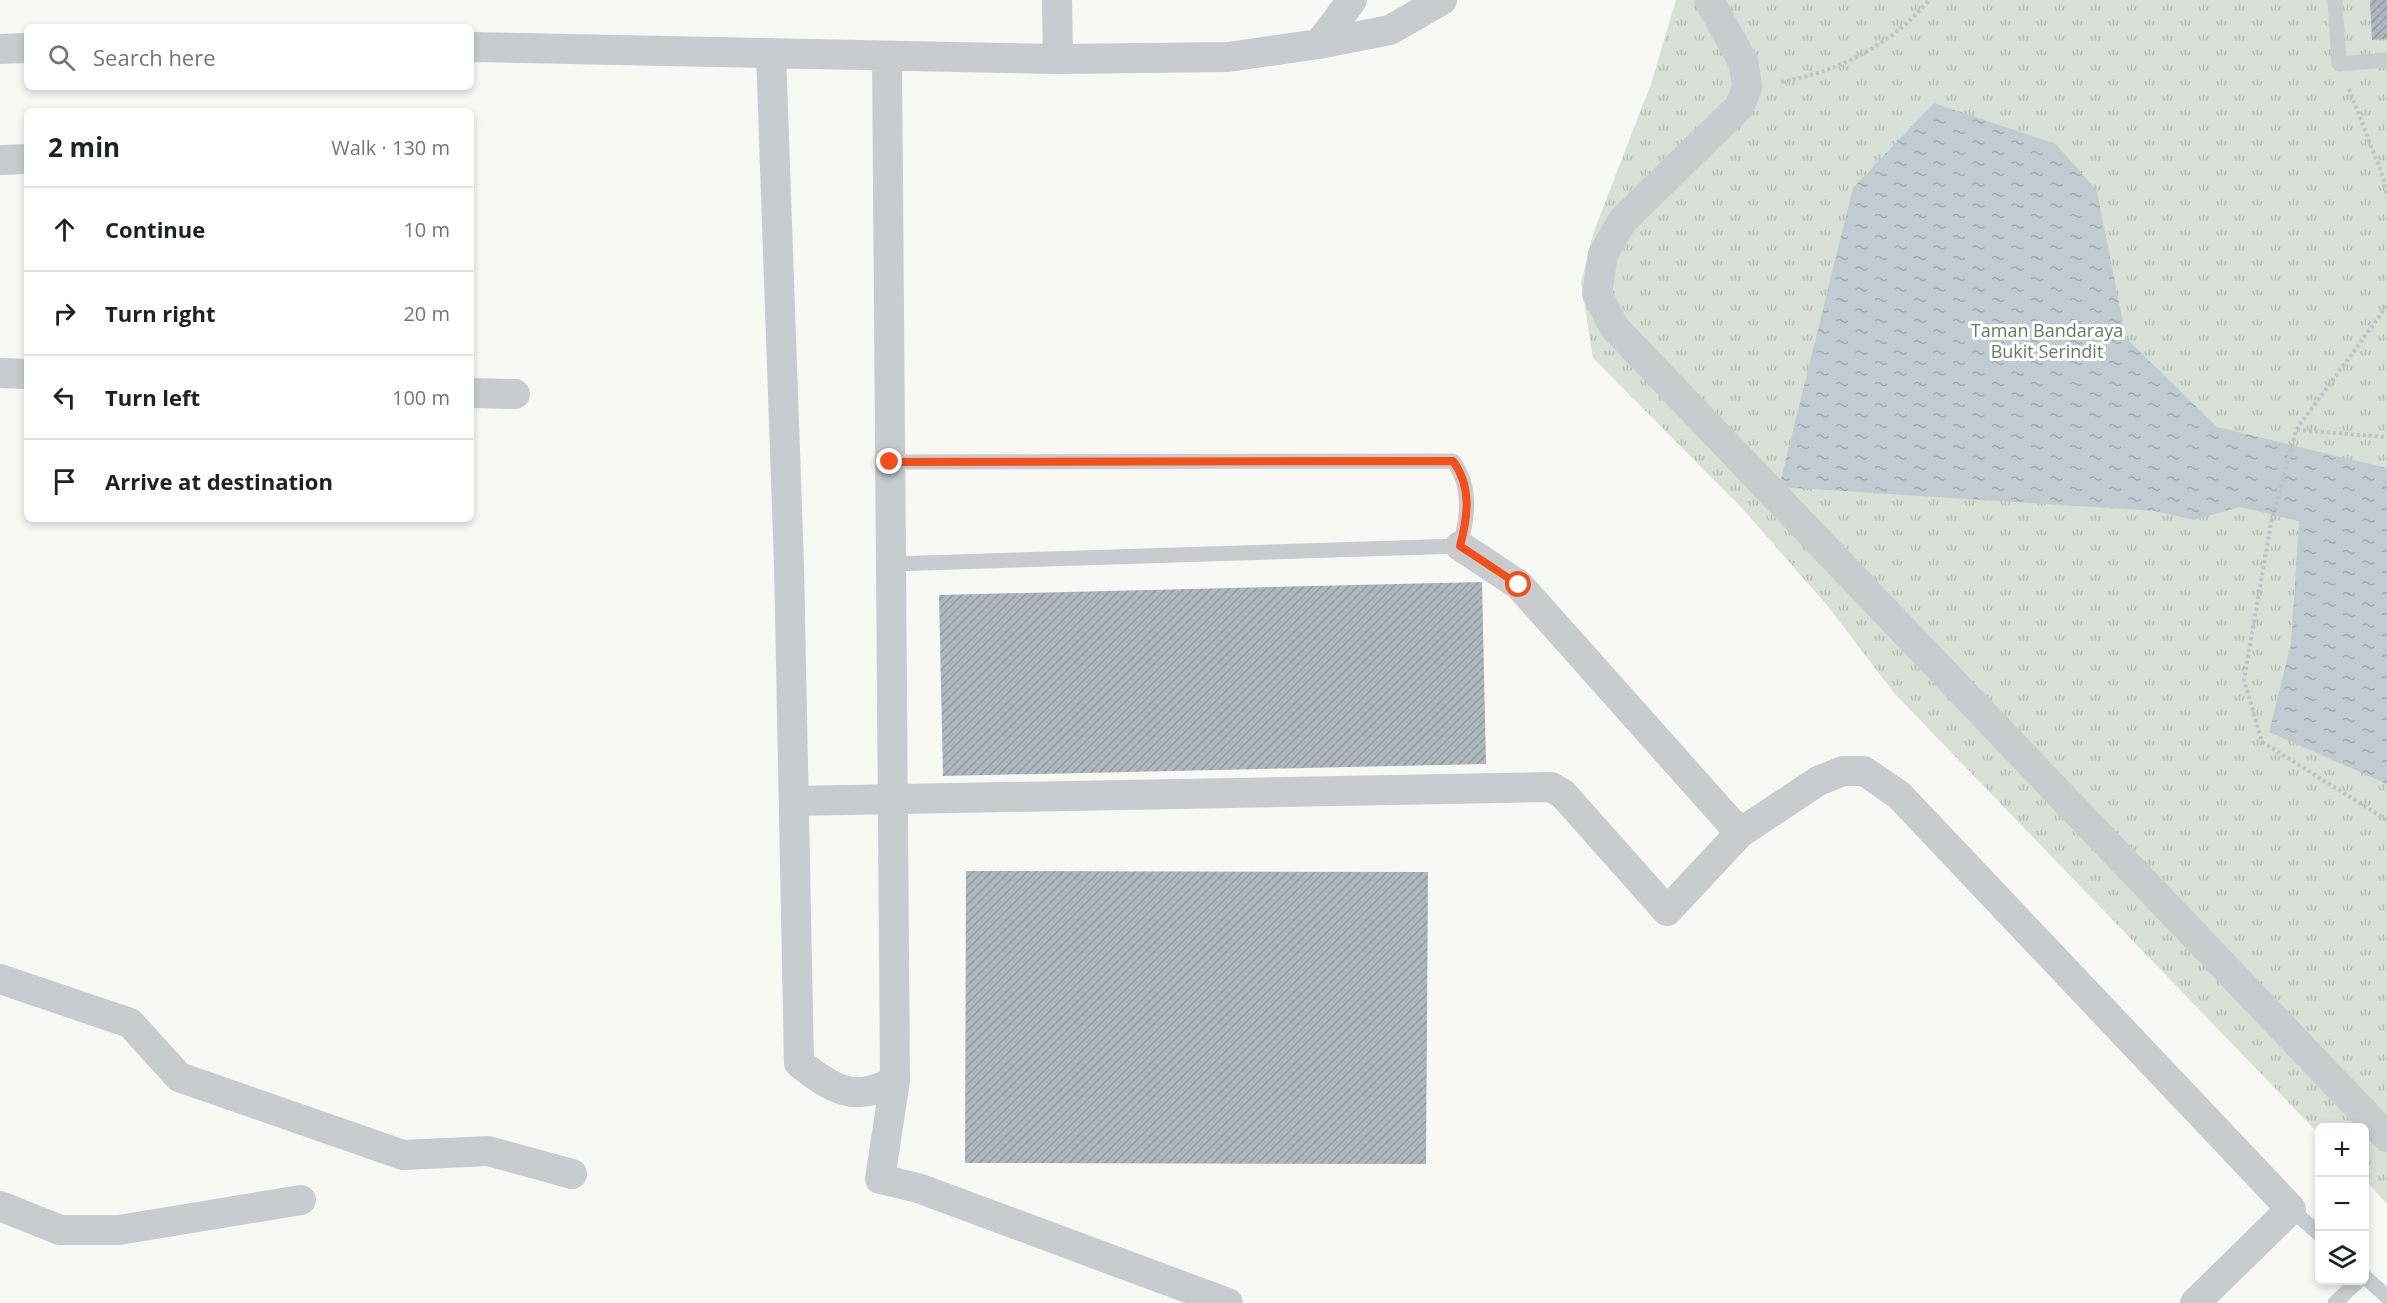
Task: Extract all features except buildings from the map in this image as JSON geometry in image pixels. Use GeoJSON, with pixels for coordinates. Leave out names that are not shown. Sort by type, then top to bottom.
{"type":"FeatureCollection","features":[{"type":"Feature","properties":{"kind":"street"},"geometry":{"type":"LineString","coordinates":[[1057,0],[1058,59]]}},
{"type":"Feature","properties":{"kind":"street"},"geometry":{"type":"LineString","coordinates":[[1319,44],[1352,0]]}},
{"type":"Feature","properties":{"kind":"street"},"geometry":{"type":"LineString","coordinates":[[474,47],[1058,59],[1228,57],[1319,44],[1390,30],[1442,0]]}},
{"type":"Feature","properties":{"kind":"street"},"geometry":{"type":"LineString","coordinates":[[1708,0],[1744,64],[1747,88],[1739,107],[1623,220],[1603,254],[1597,294],[1614,327],[2387,1137]]}},
{"type":"Feature","properties":{"kind":"street"},"geometry":{"type":"LineString","coordinates":[[0,49],[24,48]]}},
{"type":"Feature","properties":{"kind":"street"},"geometry":{"type":"LineString","coordinates":[[771,53],[789,565],[799,1063],[825,1084],[849,1091],[878,1091],[895,1080]]}},
{"type":"Feature","properties":{"kind":"street"},"geometry":{"type":"LineString","coordinates":[[887,56],[895,1080],[880,1179],[918,1188],[1228,1303]]}},
{"type":"Feature","properties":{"kind":"street"},"geometry":{"type":"LineString","coordinates":[[0,160],[24,159]]}},
{"type":"Feature","properties":{"kind":"street"},"geometry":{"type":"LineString","coordinates":[[0,373],[24,374]]}},
{"type":"Feature","properties":{"kind":"street"},"geometry":{"type":"LineString","coordinates":[[474,393],[515,394]]}},
{"type":"Feature","properties":{"kind":"street"},"geometry":{"type":"LineString","coordinates":[[1460,546],[1519,585],[1740,833]]}},
{"type":"Feature","properties":{"kind":"street"},"geometry":{"type":"LineString","coordinates":[[794,801],[1551,787],[1563,794],[1667,911],[1740,833],[1818,782],[1843,771],[1864,771],[1899,795],[2291,1209],[2195,1303]]}},
{"type":"Feature","properties":{"kind":"street"},"geometry":{"type":"LineString","coordinates":[[0,979],[130,1023],[179,1077],[403,1155],[488,1151],[572,1174]]}},
{"type":"Feature","properties":{"kind":"street"},"geometry":{"type":"LineString","coordinates":[[0,1206],[60,1230],[119,1230],[301,1200]]}},
{"type":"Feature","properties":{"kind":"lane"},"geometry":{"type":"LineString","coordinates":[[2335,0],[2339,64],[2387,60]]}},
{"type":"Feature","properties":{"kind":"lane"},"geometry":{"type":"LineString","coordinates":[[890,462],[1453,461],[1463,474],[1467,498],[1466,525],[1460,546],[891,564]]}},
{"type":"Feature","properties":{"kind":"lane"},"geometry":{"type":"LineString","coordinates":[[2291,1209],[2315,1231]]}},
{"type":"Feature","properties":{"kind":"lane"},"geometry":{"type":"LineString","coordinates":[[2369,1281],[2387,1298]]}},
{"type":"Feature","properties":{"kind":"lane"},"geometry":{"type":"LineString","coordinates":[[2335,1303],[2355,1285]]}},
{"type":"Feature","properties":{"kind":"path"},"geometry":{"type":"LineString","coordinates":[[1747,88],[1794,79],[1869,53],[1916,17],[1929,0]]}},
{"type":"Feature","properties":{"kind":"path"},"geometry":{"type":"LineString","coordinates":[[2339,64],[2385,178],[2387,198]]}},
{"type":"Feature","properties":{"kind":"path"},"geometry":{"type":"LineString","coordinates":[[2387,306],[2296,430],[2271,523],[2244,680],[2262,742],[2387,820]]}},
{"type":"Feature","properties":{"kind":"path"},"geometry":{"type":"LineString","coordinates":[[2296,430],[2387,437]]}},
{"type":"Feature","properties":{"kind":"green space","name":"Taman Bandaraya Bukit Serindit"},"geometry":{"type":"Polygon","coordinates":[[[1676,0],[2387,0],[2387,1204],[2369,1184],[2369,1123],[2315,1123],[2315,1130],[1895,694],[1826,604],[1741,507],[1593,358],[1581,283],[1594,231],[1651,84],[1676,0]]]}},
{"type":"Feature","properties":{"kind":"water"},"geometry":{"type":"Polygon","coordinates":[[[1934,103],[2056,144],[2097,191],[2126,338],[2217,427],[2387,468],[2387,784],[2269,732],[2291,644],[2299,521],[2240,507],[2194,520],[2155,511],[1779,487],[1853,188],[1934,103]]]}},
{"type":"Feature","properties":{"kind":"route"},"geometry":{"type":"LineString","coordinates":[[890,462],[1453,461],[1463,474],[1467,498],[1466,525],[1460,546],[1519,585]]}}]}
